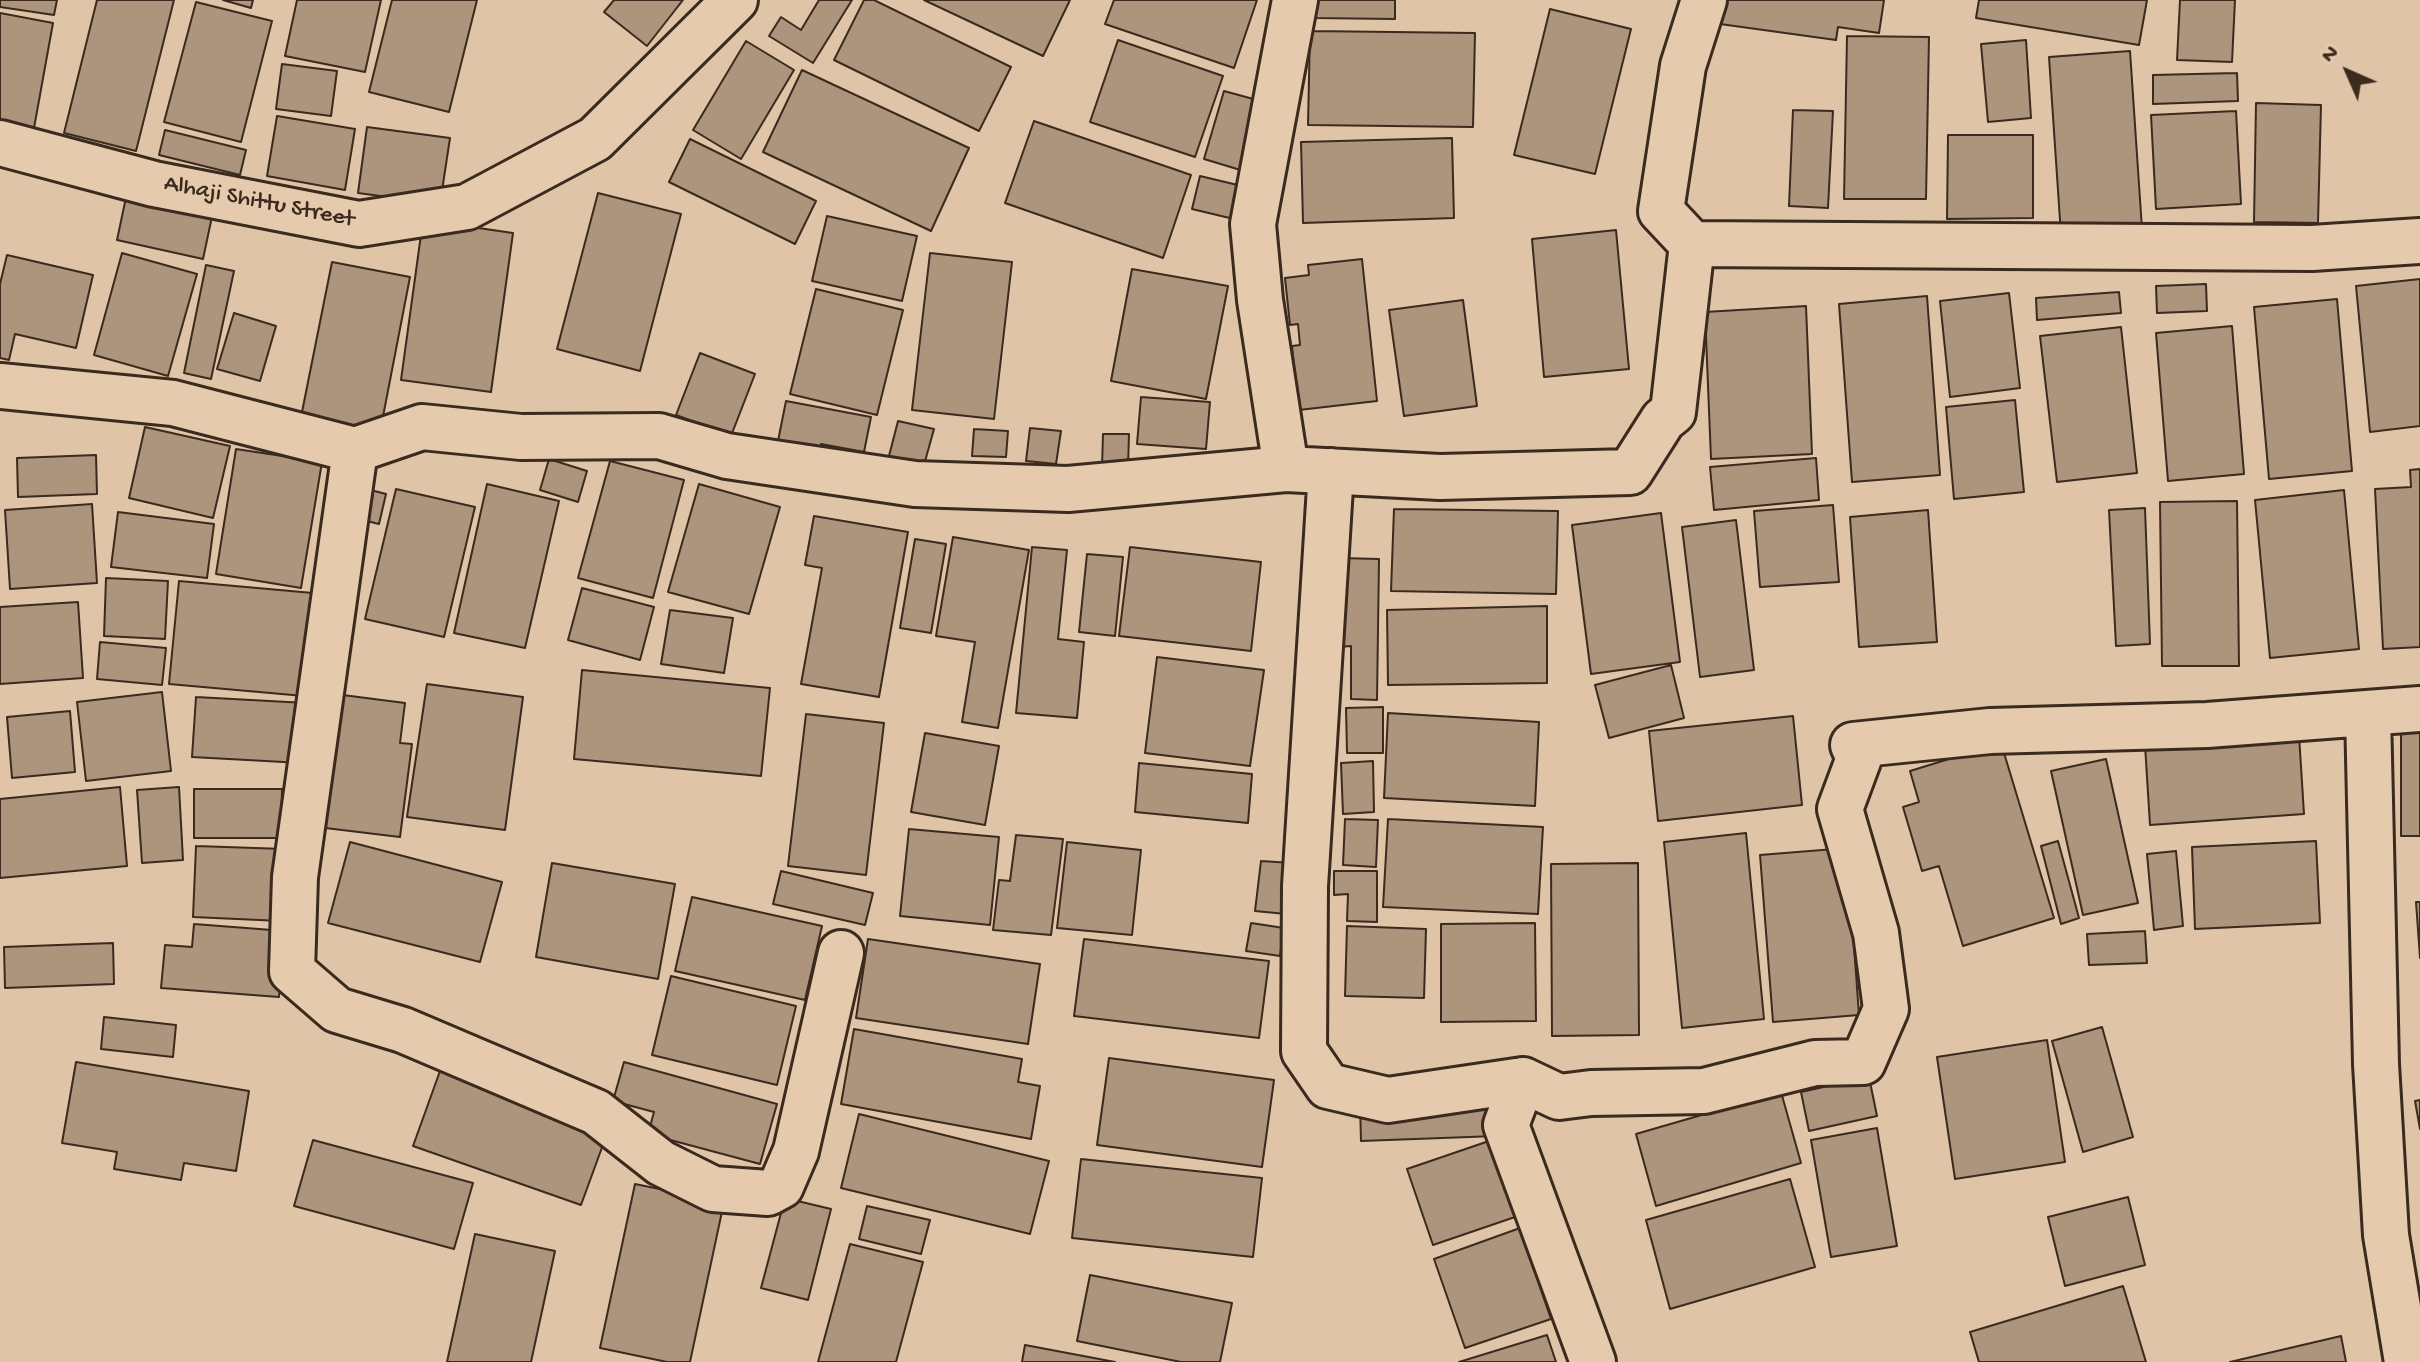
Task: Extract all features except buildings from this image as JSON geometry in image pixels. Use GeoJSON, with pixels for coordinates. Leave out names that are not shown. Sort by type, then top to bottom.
{"type":"FeatureCollection","features":[{"type":"Feature","properties":{"kind":"street","name":"Alhaji Shittu Street"},"geometry":{"type":"LineString","coordinates":[[0,143],[154,184],[359,224],[467,207],[595,139],[735,0]]}},
{"type":"Feature","properties":{"kind":"street"},"geometry":{"type":"LineString","coordinates":[[1286,469],[1260,300],[1253,224],[1295,0]]}},
{"type":"Feature","properties":{"kind":"street"},"geometry":{"type":"LineString","coordinates":[[1704,0],[1683,66],[1661,211],[1692,244],[2312,248],[2420,241]]}},
{"type":"Feature","properties":{"kind":"street"},"geometry":{"type":"LineString","coordinates":[[0,386],[173,403],[355,450],[422,427],[521,437],[659,436],[727,456],[915,484],[1068,489],[1286,469],[1440,477],[1630,472],[1663,420],[1673,412],[1692,244]]}},
{"type":"Feature","properties":{"kind":"street"},"geometry":{"type":"LineString","coordinates":[[355,450],[295,877],[292,971],[337,1010],[403,1030],[596,1112],[661,1163],[713,1189],[768,1193],[781,1186],[796,1151],[841,953]]}},
{"type":"Feature","properties":{"kind":"street"},"geometry":{"type":"LineString","coordinates":[[1331,471],[1305,886],[1304,1051],[1328,1086],[1388,1100],[1523,1080],[1559,1097],[1591,1093],[1704,1091],[1815,1063],[1863,1062],[1886,1009],[1876,933],[1840,809],[1859,758],[1853,745],[1990,731],[2207,725],[2420,709]]}},
{"type":"Feature","properties":{"kind":"street"},"geometry":{"type":"LineString","coordinates":[[2368,713],[2376,1064],[2386,1235],[2407,1362]]}},
{"type":"Feature","properties":{"kind":"street"},"geometry":{"type":"LineString","coordinates":[[1523,1080],[1506,1125],[1593,1362]]}}]}
